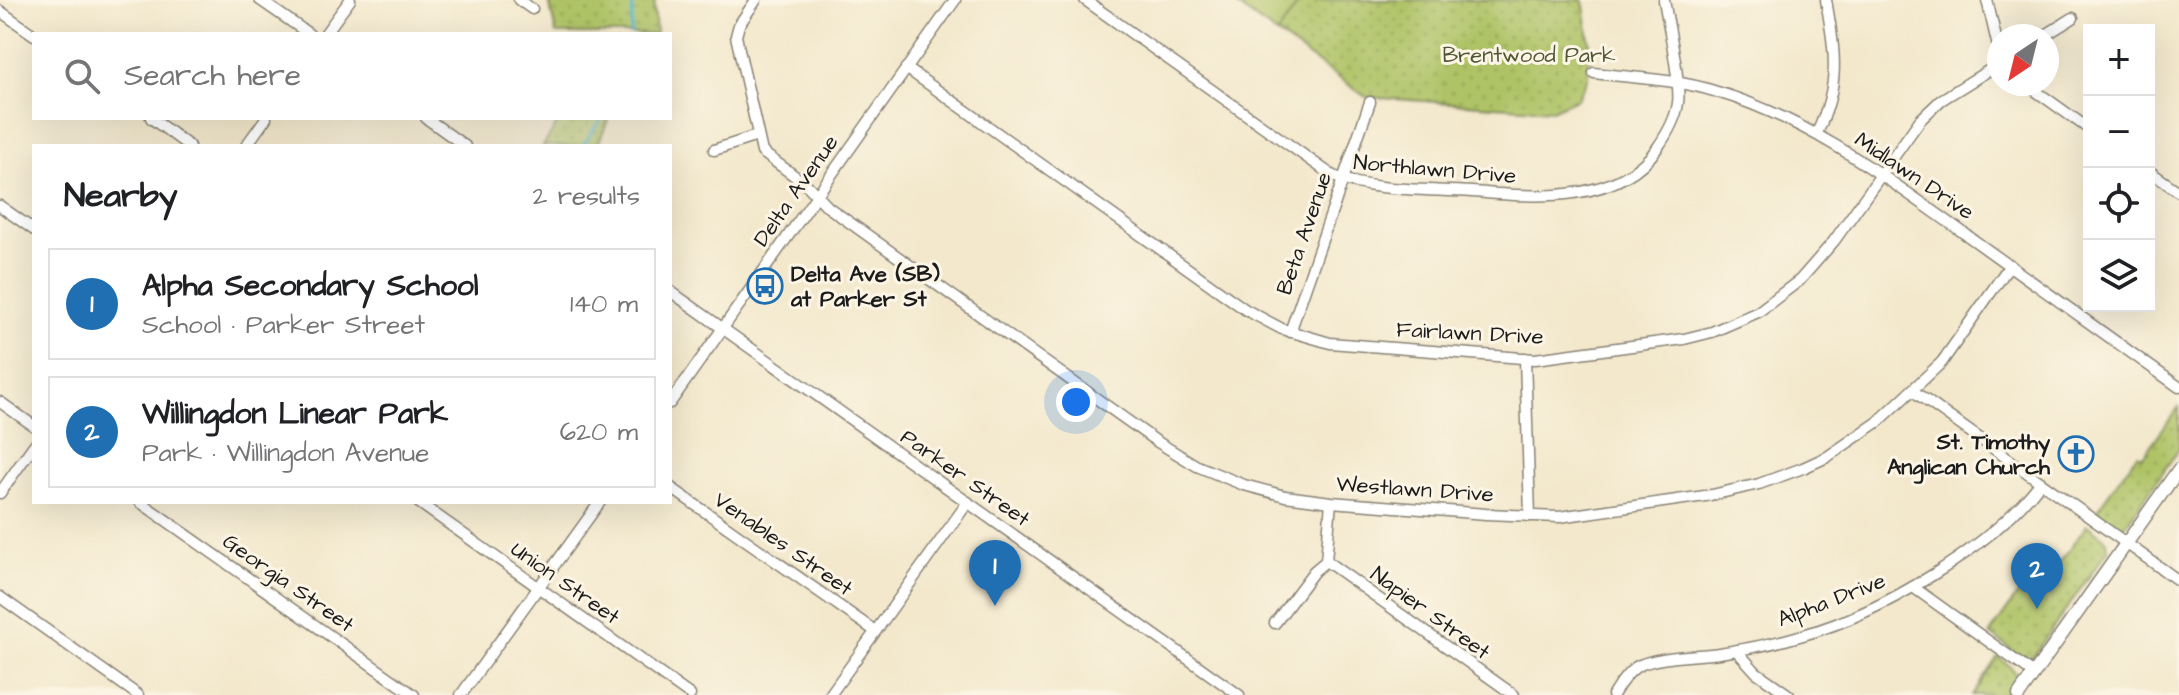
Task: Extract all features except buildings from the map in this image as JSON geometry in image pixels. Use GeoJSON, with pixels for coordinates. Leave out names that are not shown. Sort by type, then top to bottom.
{"type":"FeatureCollection","features":[{"type":"Feature","properties":{"kind":"main road"},"geometry":{"type":"LineString","coordinates":[[2019,695],[2179,469]]}},
{"type":"Feature","properties":{"kind":"street"},"geometry":{"type":"LineString","coordinates":[[260,0],[306,32]]}},
{"type":"Feature","properties":{"kind":"street"},"geometry":{"type":"LineString","coordinates":[[326,32],[350,0]]}},
{"type":"Feature","properties":{"kind":"street"},"geometry":{"type":"LineString","coordinates":[[519,0],[532,9]]}},
{"type":"Feature","properties":{"kind":"street"},"geometry":{"type":"LineString","coordinates":[[714,150],[757,136],[736,36],[739,25],[756,0]]}},
{"type":"Feature","properties":{"kind":"street","name":"Delta Avenue"},"geometry":{"type":"LineString","coordinates":[[672,400],[955,0]]}},
{"type":"Feature","properties":{"kind":"street","name":"Northlawn Drive"},"geometry":{"type":"LineString","coordinates":[[1085,0],[1333,176],[1361,184],[1530,197],[1592,189],[1619,181],[1653,155],[1666,136],[1679,100],[1664,0]]}},
{"type":"Feature","properties":{"kind":"street"},"geometry":{"type":"LineString","coordinates":[[1817,133],[1832,94],[1836,70],[1826,0]]}},
{"type":"Feature","properties":{"kind":"street"},"geometry":{"type":"LineString","coordinates":[[1987,0],[1993,24]]}},
{"type":"Feature","properties":{"kind":"street"},"geometry":{"type":"LineString","coordinates":[[0,11],[32,34]]}},
{"type":"Feature","properties":{"kind":"street"},"geometry":{"type":"LineString","coordinates":[[2059,27],[2073,18]]}},
{"type":"Feature","properties":{"kind":"street","name":"Fairlawn Drive"},"geometry":{"type":"LineString","coordinates":[[906,68],[1246,310],[1290,332],[1340,344],[1525,358],[1546,358],[1684,339],[1745,319],[1781,297],[1834,241],[1931,108],[1987,72]]}},
{"type":"Feature","properties":{"kind":"street","name":"Midlawn Drive"},"geometry":{"type":"LineString","coordinates":[[1594,73],[1716,91],[1771,111],[1817,133],[2010,265],[2179,387]]}},
{"type":"Feature","properties":{"kind":"street"},"geometry":{"type":"LineString","coordinates":[[2043,96],[2083,125]]}},
{"type":"Feature","properties":{"kind":"street","name":"Beta Avenue"},"geometry":{"type":"LineString","coordinates":[[1290,332],[1370,102]]}},
{"type":"Feature","properties":{"kind":"street"},"geometry":{"type":"LineString","coordinates":[[154,120],[186,144]]}},
{"type":"Feature","properties":{"kind":"street"},"geometry":{"type":"LineString","coordinates":[[247,144],[265,120]]}},
{"type":"Feature","properties":{"kind":"street"},"geometry":{"type":"LineString","coordinates":[[429,120],[462,144]]}},
{"type":"Feature","properties":{"kind":"street","name":"Westlawn Drive"},"geometry":{"type":"LineString","coordinates":[[757,136],[764,154],[804,183],[828,207],[1176,455],[1244,485],[1285,496],[1331,502],[1559,517],[1712,495],[1772,480],[1817,462],[1887,416],[1949,353],[2010,265]]}},
{"type":"Feature","properties":{"kind":"street"},"geometry":{"type":"LineString","coordinates":[[2155,175],[2179,192]]}},
{"type":"Feature","properties":{"kind":"street"},"geometry":{"type":"LineString","coordinates":[[0,206],[32,229]]}},
{"type":"Feature","properties":{"kind":"street","name":"Parker Street"},"geometry":{"type":"LineString","coordinates":[[672,292],[1239,695]]}},
{"type":"Feature","properties":{"kind":"street"},"geometry":{"type":"LineString","coordinates":[[1525,358],[1530,516]]}},
{"type":"Feature","properties":{"kind":"street"},"geometry":{"type":"LineString","coordinates":[[1913,391],[2179,581]]}},
{"type":"Feature","properties":{"kind":"street"},"geometry":{"type":"LineString","coordinates":[[0,402],[32,425]]}},
{"type":"Feature","properties":{"kind":"street"},"geometry":{"type":"LineString","coordinates":[[0,493],[32,448]]}},
{"type":"Feature","properties":{"kind":"street","name":"Alpha Drive"},"geometry":{"type":"LineString","coordinates":[[1613,695],[1636,667],[1653,661],[1736,650],[1803,635],[1864,612],[1913,587],[1976,545],[2040,483]]}},
{"type":"Feature","properties":{"kind":"street","name":"Venables Street"},"geometry":{"type":"LineString","coordinates":[[672,488],[875,631]]}},
{"type":"Feature","properties":{"kind":"street"},"geometry":{"type":"LineString","coordinates":[[830,695],[968,502]]}},
{"type":"Feature","properties":{"kind":"street"},"geometry":{"type":"LineString","coordinates":[[1275,623],[1314,571],[1326,561],[1331,502]]}},
{"type":"Feature","properties":{"kind":"street","name":"Georgia Street"},"geometry":{"type":"LineString","coordinates":[[143,504],[414,695]]}},
{"type":"Feature","properties":{"kind":"street","name":"Union Street"},"geometry":{"type":"LineString","coordinates":[[421,504],[690,695]]}},
{"type":"Feature","properties":{"kind":"street"},"geometry":{"type":"LineString","coordinates":[[461,695],[599,504]]}},
{"type":"Feature","properties":{"kind":"street","name":"Napier Street"},"geometry":{"type":"LineString","coordinates":[[1326,561],[1514,695]]}},
{"type":"Feature","properties":{"kind":"street"},"geometry":{"type":"LineString","coordinates":[[1913,587],[2034,674]]}},
{"type":"Feature","properties":{"kind":"street"},"geometry":{"type":"LineString","coordinates":[[0,597],[138,695]]}},
{"type":"Feature","properties":{"kind":"street"},"geometry":{"type":"LineString","coordinates":[[1736,650],[1756,672],[1789,695]]}},
{"type":"Feature","properties":{"kind":"green space"},"geometry":{"type":"Polygon","coordinates":[[[549,0],[656,0],[656,32],[556,32],[549,0]]]}},
{"type":"Feature","properties":{"kind":"green space"},"geometry":{"type":"Polygon","coordinates":[[[1229,0],[1301,0],[1277,34],[1229,0]]]}},
{"type":"Feature","properties":{"kind":"green space","name":"Brentwood Park"},"geometry":{"type":"Polygon","coordinates":[[[1301,0],[1583,0],[1592,57],[1589,59],[1588,77],[1578,98],[1552,110],[1366,97],[1277,34],[1301,0]]]}},
{"type":"Feature","properties":{"kind":"green space"},"geometry":{"type":"Polygon","coordinates":[[[560,120],[608,120],[598,144],[544,144],[560,120]]]}},
{"type":"Feature","properties":{"kind":"green space"},"geometry":{"type":"Polygon","coordinates":[[[2179,407],[2179,449],[2126,524],[2113,527],[2105,523],[2094,514],[2137,454],[2142,457],[2179,407]]]}},
{"type":"Feature","properties":{"kind":"green space"},"geometry":{"type":"Polygon","coordinates":[[[2087,525],[2107,540],[2108,550],[2035,654],[2029,659],[2021,657],[1990,634],[2032,574],[2045,583],[2087,525]]]}},
{"type":"Feature","properties":{"kind":"green space"},"geometry":{"type":"Polygon","coordinates":[[[1998,657],[2015,673],[2014,682],[2006,695],[1972,695],[1998,657]]]}},
{"type":"Feature","properties":{"kind":"waterway"},"geometry":{"type":"LineString","coordinates":[[631,32],[633,0]]}},
{"type":"Feature","properties":{"kind":"waterway"},"geometry":{"type":"LineString","coordinates":[[583,144],[601,120]]}},
{"type":"Feature","properties":{"kind":"place","name":"Delta Ave (SB) at Parker St"},"geometry":{"type":"Point","coordinates":[765,286]}},
{"type":"Feature","properties":{"kind":"place","name":"St. Timothy Anglican Church"},"geometry":{"type":"Point","coordinates":[2076,454]}},
{"type":"Feature","properties":{"kind":"place","name":"Alpha Secondary School"},"geometry":{"type":"Point","coordinates":[995,606]}},
{"type":"Feature","properties":{"kind":"place","name":"Willingdon Linear Park"},"geometry":{"type":"Point","coordinates":[2037,609]}}]}
